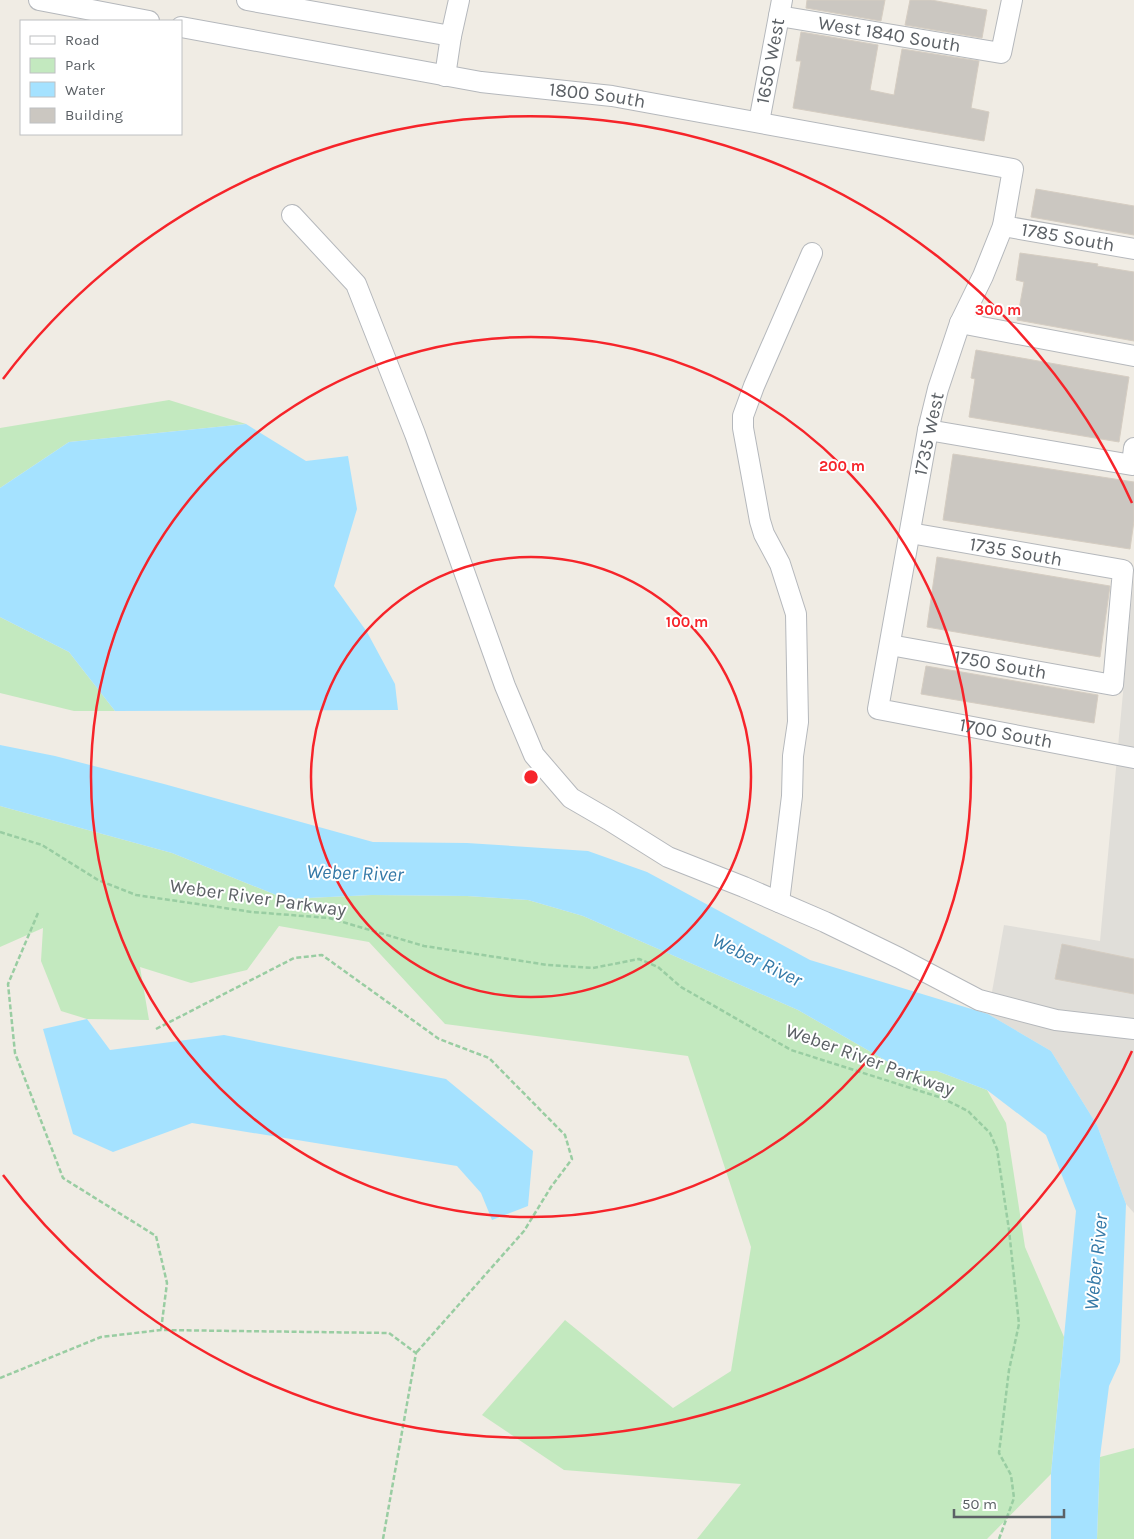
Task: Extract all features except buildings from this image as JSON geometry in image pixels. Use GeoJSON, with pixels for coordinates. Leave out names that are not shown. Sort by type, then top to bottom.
{"type":"FeatureCollection","features":[{"type":"Feature","properties":{"kind":"street"},"geometry":{"type":"LineString","coordinates":[[39,0],[144,20]]}},
{"type":"Feature","properties":{"kind":"street"},"geometry":{"type":"LineString","coordinates":[[247,0],[451,36]]}},
{"type":"Feature","properties":{"kind":"street"},"geometry":{"type":"LineString","coordinates":[[445,76],[458,0]]}},
{"type":"Feature","properties":{"kind":"street","name":"West 1840 South"},"geometry":{"type":"LineString","coordinates":[[780,8],[1002,53],[1012,0]]}},
{"type":"Feature","properties":{"kind":"street","name":"1650 West"},"geometry":{"type":"LineString","coordinates":[[759,122],[780,8]]}},
{"type":"Feature","properties":{"kind":"street","name":"1800 South"},"geometry":{"type":"LineString","coordinates":[[182,27],[481,82],[612,96],[1013,169]]}},
{"type":"Feature","properties":{"kind":"street","name":"1735 West"},"geometry":{"type":"LineString","coordinates":[[878,709],[928,430],[938,389],[960,324],[983,276],[1003,226],[1013,169]]}},
{"type":"Feature","properties":{"kind":"street"},"geometry":{"type":"LineString","coordinates":[[292,215],[356,284],[415,434],[505,686],[534,755],[571,798],[668,857],[780,902],[899,958],[979,1000],[1056,1020],[1134,1029]]}},
{"type":"Feature","properties":{"kind":"street","name":"1785 South"},"geometry":{"type":"LineString","coordinates":[[1003,226],[1134,249]]}},
{"type":"Feature","properties":{"kind":"street"},"geometry":{"type":"LineString","coordinates":[[780,902],[792,796],[793,756],[798,722],[796,614],[780,564],[764,534],[760,521],[743,428],[743,416],[754,386],[812,253]]}},
{"type":"Feature","properties":{"kind":"street"},"geometry":{"type":"LineString","coordinates":[[960,324],[1134,356]]}},
{"type":"Feature","properties":{"kind":"street"},"geometry":{"type":"LineString","coordinates":[[928,430],[1133,456]]}},
{"type":"Feature","properties":{"kind":"street","name":"1735 South"},"geometry":{"type":"LineString","coordinates":[[910,533],[1123,570],[1113,685]]}},
{"type":"Feature","properties":{"kind":"street","name":"1750 South"},"geometry":{"type":"LineString","coordinates":[[890,645],[1113,685]]}},
{"type":"Feature","properties":{"kind":"street","name":"1700 South"},"geometry":{"type":"LineString","coordinates":[[878,709],[1134,758]]}},
{"type":"Feature","properties":{"kind":"path","name":"Weber River Parkway"},"geometry":{"type":"LineString","coordinates":[[0,832],[42,845],[98,880],[136,895],[252,912],[329,918],[424,946],[548,966],[593,968],[639,959],[658,967],[681,987],[791,1050],[942,1098],[968,1111],[990,1133],[997,1149],[1009,1230],[1019,1324],[1009,1370],[999,1453],[1011,1475],[1014,1498],[999,1539]]}},
{"type":"Feature","properties":{"kind":"path"},"geometry":{"type":"LineString","coordinates":[[38,912],[8,984],[15,1053],[64,1178],[156,1236],[167,1283],[161,1330]]}},
{"type":"Feature","properties":{"kind":"path"},"geometry":{"type":"LineString","coordinates":[[156,1029],[294,958],[322,955],[439,1039],[489,1058],[565,1135],[572,1159],[551,1187],[524,1231],[416,1353],[383,1539]]}},
{"type":"Feature","properties":{"kind":"path"},"geometry":{"type":"LineString","coordinates":[[0,1378],[102,1337],[161,1330],[388,1333],[416,1353]]}},
{"type":"Feature","properties":{"kind":"shaded area"},"geometry":{"type":"Polygon","coordinates":[[[1134,574],[1134,1213],[1126,1204],[1097,1125],[1051,1051],[988,1014],[1004,925],[1100,941],[1134,574]]]}},
{"type":"Feature","properties":{"kind":"green space"},"geometry":{"type":"Polygon","coordinates":[[[169,400],[246,424],[69,442],[0,488],[0,428],[169,400]]]}},
{"type":"Feature","properties":{"kind":"green space"},"geometry":{"type":"Polygon","coordinates":[[[0,617],[69,652],[115,711],[74,711],[0,693],[0,617]]]}},
{"type":"Feature","properties":{"kind":"green space"},"geometry":{"type":"Polygon","coordinates":[[[0,806],[172,853],[286,899],[372,895],[467,896],[528,900],[583,916],[798,1010],[904,1071],[937,1071],[987,1090],[1006,1123],[1025,1247],[1064,1337],[1051,1474],[987,1539],[697,1539],[741,1484],[564,1470],[482,1415],[565,1320],[673,1408],[731,1371],[751,1247],[688,1056],[445,1024],[369,942],[279,926],[247,970],[191,983],[140,967],[149,1020],[87,1019],[61,1011],[41,961],[43,928],[0,947],[0,806]]]}},
{"type":"Feature","properties":{"kind":"green space"},"geometry":{"type":"Polygon","coordinates":[[[1134,1448],[1134,1539],[1097,1539],[1100,1457],[1134,1448]]]}},
{"type":"Feature","properties":{"kind":"water"},"geometry":{"type":"Polygon","coordinates":[[[246,424],[306,461],[348,456],[357,509],[334,586],[367,632],[395,684],[398,710],[115,711],[69,652],[0,617],[0,488],[69,442],[246,424]]]}},
{"type":"Feature","properties":{"kind":"water","name":"Weber River"},"geometry":{"type":"Polygon","coordinates":[[[0,745],[55,756],[164,784],[373,842],[467,843],[588,851],[647,872],[810,960],[988,1014],[1051,1051],[1097,1125],[1126,1204],[1120,1362],[1109,1386],[1100,1457],[1097,1539],[1051,1539],[1051,1474],[1076,1211],[1046,1135],[987,1090],[937,1071],[904,1071],[798,1010],[583,916],[528,900],[467,896],[372,895],[286,899],[172,853],[0,806],[0,745]]]}},
{"type":"Feature","properties":{"kind":"water"},"geometry":{"type":"Polygon","coordinates":[[[87,1019],[110,1050],[224,1035],[446,1079],[533,1151],[528,1206],[492,1220],[481,1193],[457,1166],[192,1123],[113,1152],[73,1134],[43,1029],[87,1019]]]}}]}
